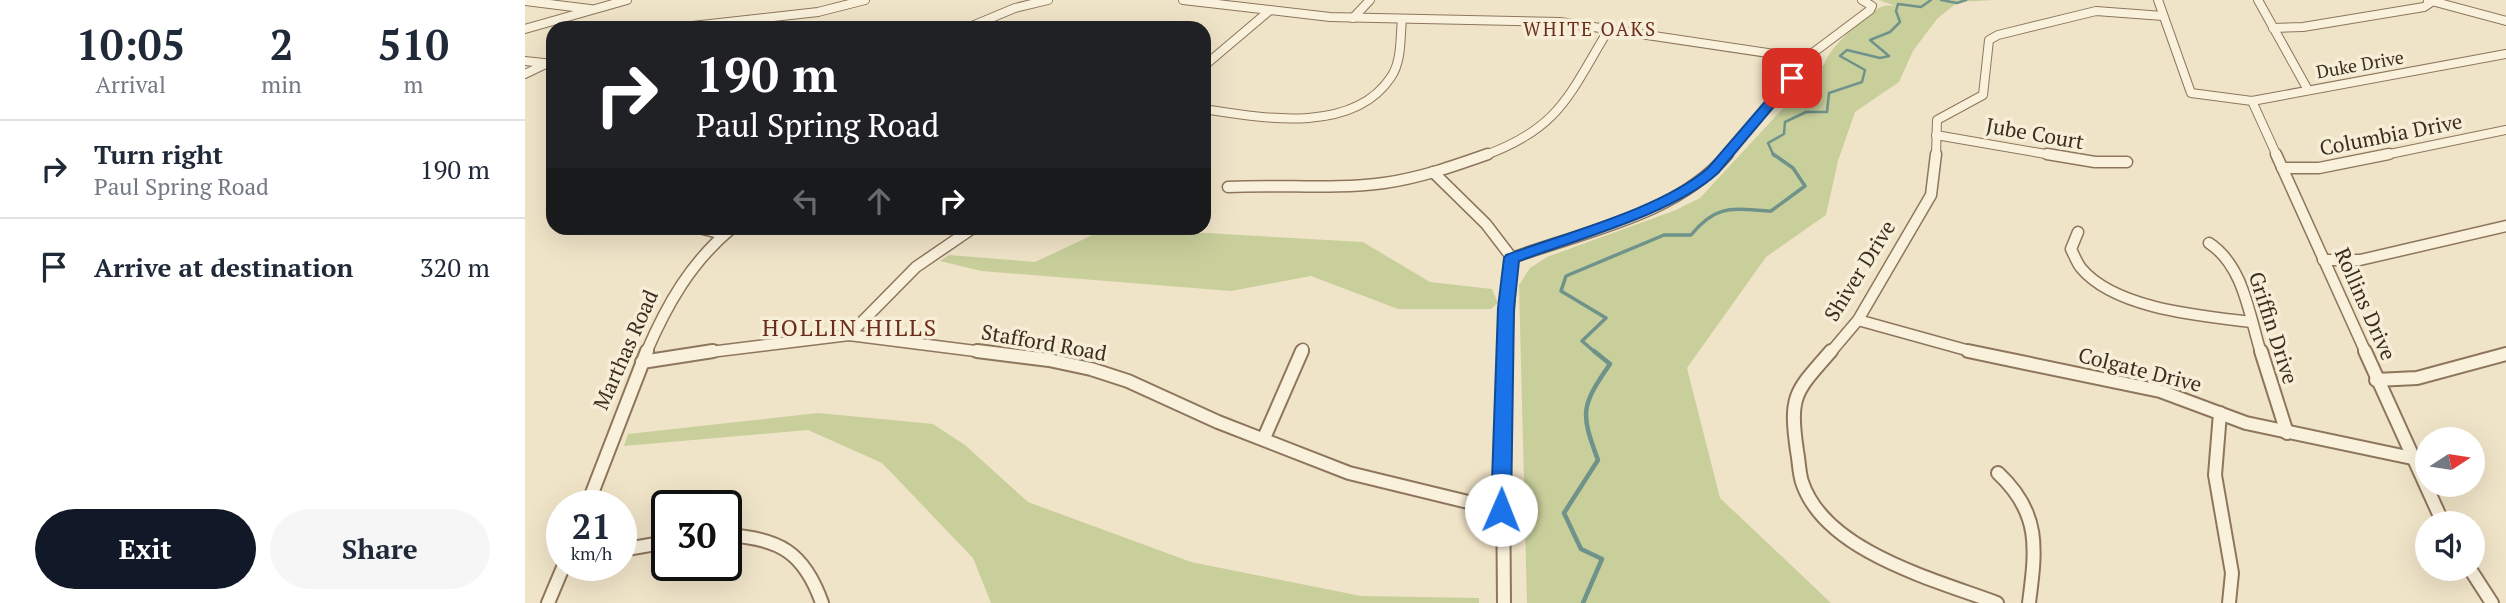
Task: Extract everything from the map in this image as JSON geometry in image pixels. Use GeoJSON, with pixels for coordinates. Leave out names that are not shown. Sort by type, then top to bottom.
{"type":"FeatureCollection","features":[{"type":"Feature","properties":{"kind":"street"},"geometry":{"type":"LineString","coordinates":[[553,21],[627,0]]}},
{"type":"Feature","properties":{"kind":"street"},"geometry":{"type":"LineString","coordinates":[[712,21],[800,16],[865,0]]}},
{"type":"Feature","properties":{"kind":"street"},"geometry":{"type":"LineString","coordinates":[[983,21],[1048,0]]}},
{"type":"Feature","properties":{"kind":"street"},"geometry":{"type":"LineString","coordinates":[[1184,0],[1269,12],[1353,18],[1530,20],[1808,59]]}},
{"type":"Feature","properties":{"kind":"street"},"geometry":{"type":"LineString","coordinates":[[1353,18],[1370,0]]}},
{"type":"Feature","properties":{"kind":"street"},"geometry":{"type":"LineString","coordinates":[[1512,258],[1661,203],[1699,184],[1808,59],[1873,6],[1862,0]]}},
{"type":"Feature","properties":{"kind":"street"},"geometry":{"type":"LineString","coordinates":[[1936,135],[1937,120],[1940,116],[1973,103],[1983,95],[1988,43],[1992,38],[2096,11],[2163,16],[2158,0]]}},
{"type":"Feature","properties":{"kind":"street"},"geometry":{"type":"LineString","coordinates":[[2258,0],[2308,90]]}},
{"type":"Feature","properties":{"kind":"street"},"geometry":{"type":"LineString","coordinates":[[525,1],[592,10]]}},
{"type":"Feature","properties":{"kind":"street"},"geometry":{"type":"LineString","coordinates":[[2273,28],[2424,7],[2430,1],[2506,21]]}},
{"type":"Feature","properties":{"kind":"street"},"geometry":{"type":"LineString","coordinates":[[1211,60],[1269,12]]}},
{"type":"Feature","properties":{"kind":"street","name":"Duke Drive"},"geometry":{"type":"LineString","coordinates":[[2163,16],[2191,93],[2252,100],[2506,54]]}},
{"type":"Feature","properties":{"kind":"street"},"geometry":{"type":"LineString","coordinates":[[1211,110],[1254,118],[1282,119],[1326,114],[1357,104],[1379,91],[1392,75],[1400,48],[1402,19]]}},
{"type":"Feature","properties":{"kind":"street"},"geometry":{"type":"LineString","coordinates":[[525,29],[546,23]]}},
{"type":"Feature","properties":{"kind":"street"},"geometry":{"type":"LineString","coordinates":[[1228,187],[1373,184],[1433,172],[1512,145],[1544,125],[1565,103],[1609,29]]}},
{"type":"Feature","properties":{"kind":"street"},"geometry":{"type":"LineString","coordinates":[[525,61],[546,63]]}},
{"type":"Feature","properties":{"kind":"street"},"geometry":{"type":"LineString","coordinates":[[525,74],[546,65]]}},
{"type":"Feature","properties":{"kind":"street","name":"Rollins Drive"},"geometry":{"type":"LineString","coordinates":[[2252,100],[2437,511]]}},
{"type":"Feature","properties":{"kind":"street","name":"Columbia Drive"},"geometry":{"type":"LineString","coordinates":[[2282,168],[2319,168],[2506,130]]}},
{"type":"Feature","properties":{"kind":"street","name":"Jube Court"},"geometry":{"type":"LineString","coordinates":[[1936,135],[2095,162],[2127,162]]}},
{"type":"Feature","properties":{"kind":"street","name":"Shiver Drive"},"geometry":{"type":"LineString","coordinates":[[1936,135],[1935,178],[1931,195],[1858,320],[1803,381],[1795,396],[1792,416],[1801,482],[1811,501],[1832,526],[1865,550],[1894,565],[1997,603]]}},
{"type":"Feature","properties":{"kind":"street"},"geometry":{"type":"LineString","coordinates":[[1433,172],[1486,224],[1512,258],[1506,308],[1501,510],[1504,603]]}},
{"type":"Feature","properties":{"kind":"street"},"geometry":{"type":"LineString","coordinates":[[2323,260],[2360,260],[2506,226]]}},
{"type":"Feature","properties":{"kind":"street"},"geometry":{"type":"LineString","coordinates":[[2078,232],[2071,249],[2078,264],[2109,289],[2148,304],[2251,322]]}},
{"type":"Feature","properties":{"kind":"street","name":"Marthas Road"},"geometry":{"type":"LineString","coordinates":[[592,490],[610,439],[660,317],[675,290],[723,235]]}},
{"type":"Feature","properties":{"kind":"street"},"geometry":{"type":"LineString","coordinates":[[849,335],[916,267],[963,235]]}},
{"type":"Feature","properties":{"kind":"street","name":"Griffin Drive"},"geometry":{"type":"LineString","coordinates":[[2209,243],[2232,264],[2287,433]]}},
{"type":"Feature","properties":{"kind":"street","name":"Colgate Drive"},"geometry":{"type":"LineString","coordinates":[[1858,320],[1923,340],[2160,391],[2246,424],[2412,458]]}},
{"type":"Feature","properties":{"kind":"street","name":"Stafford Road"},"geometry":{"type":"LineString","coordinates":[[642,362],[752,345],[849,335],[1008,353],[1091,369],[1128,381],[1218,422],[1349,473],[1501,510]]}},
{"type":"Feature","properties":{"kind":"street"},"geometry":{"type":"LineString","coordinates":[[1264,438],[1303,349]]}},
{"type":"Feature","properties":{"kind":"street"},"geometry":{"type":"LineString","coordinates":[[2377,380],[2417,379],[2506,354]]}},
{"type":"Feature","properties":{"kind":"street"},"geometry":{"type":"LineString","coordinates":[[2220,413],[2215,483],[2234,577],[2229,603]]}},
{"type":"Feature","properties":{"kind":"street"},"geometry":{"type":"LineString","coordinates":[[1998,473],[2018,491],[2026,503],[2031,520],[2035,559],[2029,603]]}},
{"type":"Feature","properties":{"kind":"street"},"geometry":{"type":"LineString","coordinates":[[742,537],[768,540],[791,551],[811,574],[822,603]]}},
{"type":"Feature","properties":{"kind":"street"},"geometry":{"type":"LineString","coordinates":[[548,603],[557,581]]}},
{"type":"Feature","properties":{"kind":"street"},"geometry":{"type":"LineString","coordinates":[[2478,581],[2492,603]]}},
{"type":"Feature","properties":{"kind":"green space"},"geometry":{"type":"Polygon","coordinates":[[[1879,0],[1995,0],[1958,2],[1937,19],[1913,51],[1899,82],[1855,112],[1838,161],[1826,215],[1766,257],[1687,368],[1720,498],[1831,603],[1527,603],[1519,285],[1530,268],[1547,257],[1676,210],[1700,198],[1825,63],[1833,49],[1850,31],[1878,9],[1895,6],[1879,0]]]}},
{"type":"Feature","properties":{"kind":"green space"},"geometry":{"type":"Polygon","coordinates":[[[1211,233],[1363,242],[1430,282],[1492,289],[1498,303],[1491,309],[1398,309],[1311,276],[1231,291],[981,271],[940,261],[949,255],[1035,262],[1092,235],[1211,233]]]}},
{"type":"Feature","properties":{"kind":"green space"},"geometry":{"type":"Polygon","coordinates":[[[818,413],[933,424],[965,445],[1028,502],[1191,562],[1361,596],[1479,598],[1479,603],[991,603],[973,558],[882,463],[808,430],[624,446],[628,434],[818,413]]]}},
{"type":"Feature","properties":{"kind":"waterway"},"geometry":{"type":"LineString","coordinates":[[1773,154],[1768,143],[1784,134],[1785,122],[1806,112],[1827,112],[1829,93],[1862,82],[1865,70],[1840,56],[1847,50],[1880,58],[1889,56],[1870,40],[1890,32],[1900,22],[1896,11],[1898,4],[1921,7],[1931,0]]}},
{"type":"Feature","properties":{"kind":"waterway"},"geometry":{"type":"LineString","coordinates":[[1941,0],[1957,3],[1966,0]]}},
{"type":"Feature","properties":{"kind":"waterway"},"geometry":{"type":"LineString","coordinates":[[1596,353],[1582,341],[1606,318],[1561,291],[1566,276],[1664,235],[1691,235],[1709,217],[1727,210],[1771,211],[1805,186],[1793,168],[1773,154]]}},
{"type":"Feature","properties":{"kind":"waterway"},"geometry":{"type":"LineString","coordinates":[[1583,603],[1602,559],[1581,549],[1564,513],[1598,460],[1588,431],[1586,410],[1593,390],[1610,364],[1594,351]]}},
{"type":"Feature","properties":{"kind":"district","name":"WHITE OAKS"},"geometry":{"type":"Point","coordinates":[1590,29]}},
{"type":"Feature","properties":{"kind":"district","name":"HOLLIN HILLS"},"geometry":{"type":"Point","coordinates":[850,328]}},
{"type":"Feature","properties":{"kind":"route"},"geometry":{"type":"LineString","coordinates":[[1501,510],[1506,308],[1512,258],[1661,203],[1699,184],[1792,78]]}}]}
